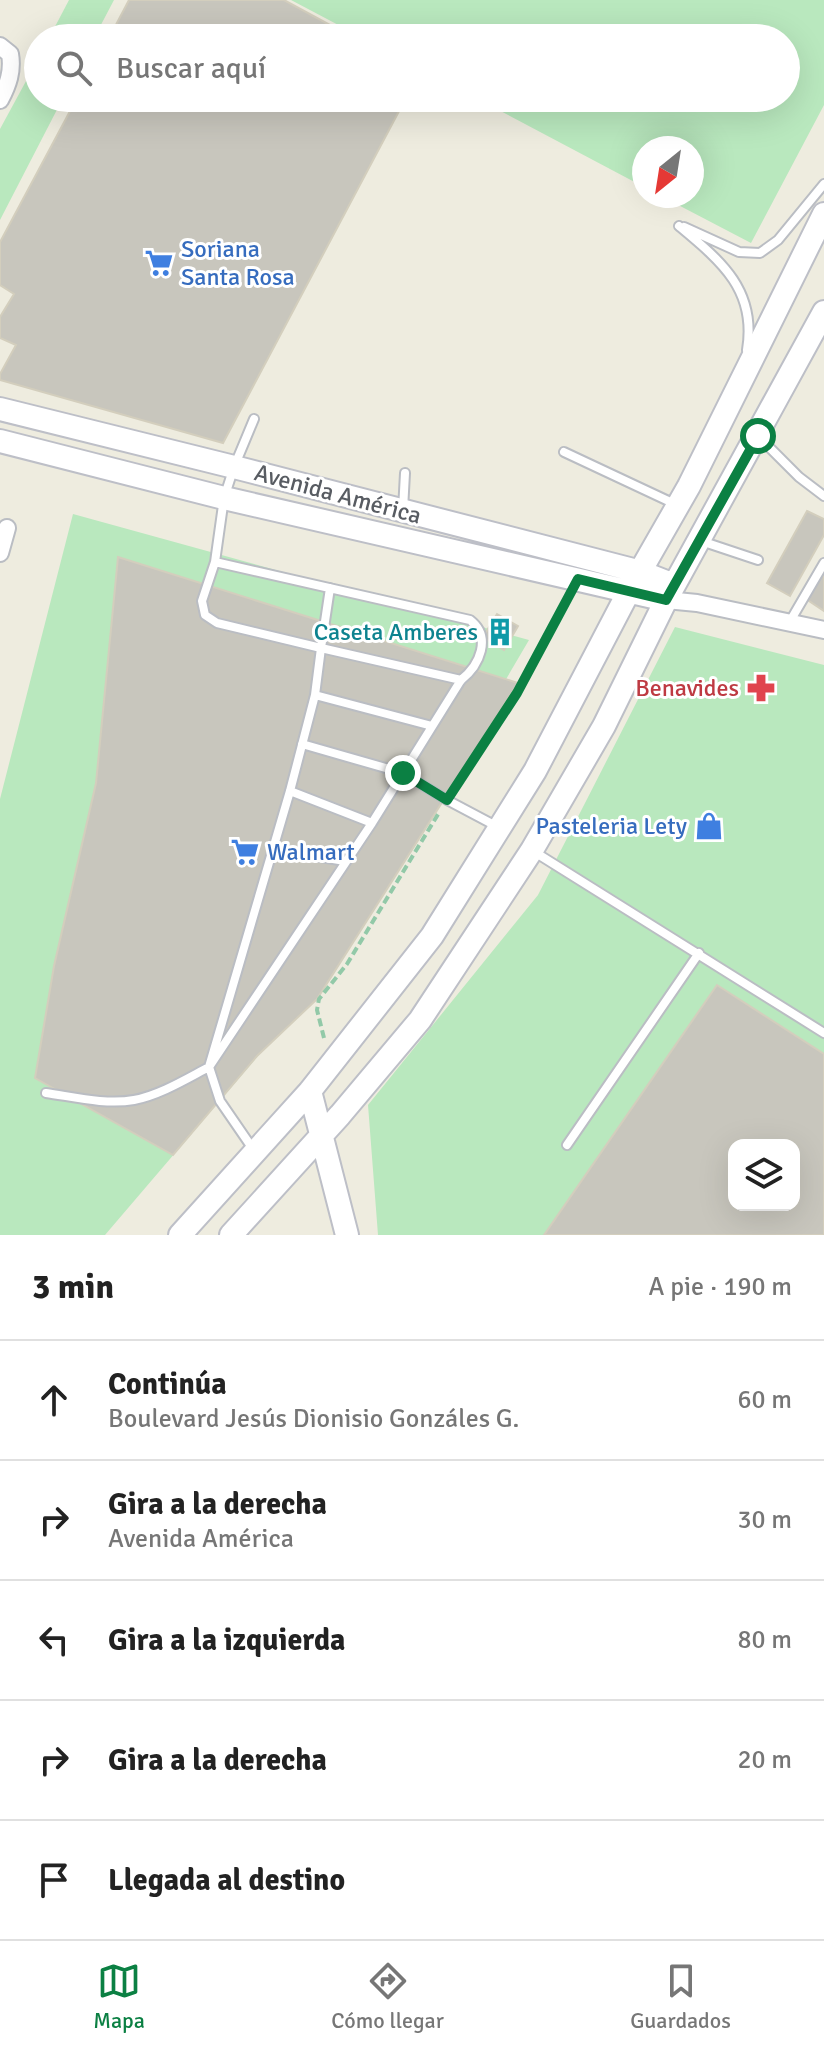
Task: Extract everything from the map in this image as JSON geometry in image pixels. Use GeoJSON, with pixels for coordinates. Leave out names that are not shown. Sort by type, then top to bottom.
{"type":"FeatureCollection","features":[{"type":"Feature","properties":{"kind":"main road"},"geometry":{"type":"LineString","coordinates":[[180,1235],[310,1091],[432,936],[535,771],[740,387],[824,214]]}},
{"type":"Feature","properties":{"kind":"main road"},"geometry":{"type":"LineString","coordinates":[[231,1235],[420,1020],[532,850],[604,726],[670,593],[824,312]]}},
{"type":"Feature","properties":{"kind":"main road","name":"Avenida América"},"geometry":{"type":"LineString","coordinates":[[0,409],[403,511],[670,593]]}},
{"type":"Feature","properties":{"kind":"main road","name":"Avenida América"},"geometry":{"type":"LineString","coordinates":[[0,441],[224,498],[578,579],[635,582]]}},
{"type":"Feature","properties":{"kind":"main road"},"geometry":{"type":"LineString","coordinates":[[310,1091],[347,1235]]}},
{"type":"Feature","properties":{"kind":"street"},"geometry":{"type":"LineString","coordinates":[[0,100],[12,64],[10,54],[3,48]]}},
{"type":"Feature","properties":{"kind":"street"},"geometry":{"type":"LineString","coordinates":[[0,553],[10,528]]}},
{"type":"Feature","properties":{"kind":"street"},"geometry":{"type":"LineString","coordinates":[[670,593],[697,603],[824,630]]}},
{"type":"Feature","properties":{"kind":"lane"},"geometry":{"type":"LineString","coordinates":[[740,387],[749,334],[747,306],[733,279],[711,252],[679,226],[739,252],[760,253],[778,240],[824,184]]}},
{"type":"Feature","properties":{"kind":"lane"},"geometry":{"type":"LineString","coordinates":[[254,419],[224,498],[215,562],[202,601],[205,615],[217,623],[461,680]]}},
{"type":"Feature","properties":{"kind":"lane"},"geometry":{"type":"LineString","coordinates":[[758,436],[799,477],[824,496]]}},
{"type":"Feature","properties":{"kind":"lane"},"geometry":{"type":"LineString","coordinates":[[564,452],[678,506]]}},
{"type":"Feature","properties":{"kind":"lane"},"geometry":{"type":"LineString","coordinates":[[403,511],[405,473]]}},
{"type":"Feature","properties":{"kind":"lane"},"geometry":{"type":"LineString","coordinates":[[699,540],[758,560]]}},
{"type":"Feature","properties":{"kind":"lane"},"geometry":{"type":"LineString","coordinates":[[46,1093],[85,1099],[134,1100],[209,1067],[372,823],[482,651],[478,626],[470,620],[215,562]]}},
{"type":"Feature","properties":{"kind":"lane"},"geometry":{"type":"LineString","coordinates":[[789,623],[824,563]]}},
{"type":"Feature","properties":{"kind":"lane"},"geometry":{"type":"LineString","coordinates":[[255,1152],[220,1101],[209,1067],[315,695],[330,588]]}},
{"type":"Feature","properties":{"kind":"lane"},"geometry":{"type":"LineString","coordinates":[[315,695],[432,726]]}},
{"type":"Feature","properties":{"kind":"lane"},"geometry":{"type":"LineString","coordinates":[[302,744],[403,773],[499,828]]}},
{"type":"Feature","properties":{"kind":"lane"},"geometry":{"type":"LineString","coordinates":[[290,791],[372,823]]}},
{"type":"Feature","properties":{"kind":"lane"},"geometry":{"type":"LineString","coordinates":[[273,849],[345,861]]}},
{"type":"Feature","properties":{"kind":"lane"},"geometry":{"type":"LineString","coordinates":[[532,850],[824,1033]]}},
{"type":"Feature","properties":{"kind":"lane"},"geometry":{"type":"LineString","coordinates":[[567,1145],[699,953]]}},
{"type":"Feature","properties":{"kind":"path"},"geometry":{"type":"LineString","coordinates":[[331,1064],[317,1010],[319,999],[347,964],[447,800],[517,693],[578,579]]}},
{"type":"Feature","properties":{"kind":"green space"},"geometry":{"type":"Polygon","coordinates":[[[69,0],[114,0],[101,24],[56,24],[69,0]]]}},
{"type":"Feature","properties":{"kind":"green space"},"geometry":{"type":"Polygon","coordinates":[[[291,0],[824,0],[824,105],[751,243],[684,208],[704,208],[704,136],[632,136],[632,181],[502,112],[800,112],[800,24],[336,24],[291,0]]]}},
{"type":"Feature","properties":{"kind":"green space"},"geometry":{"type":"Polygon","coordinates":[[[24,85],[24,112],[56,112],[0,220],[0,129],[24,85]]]}},
{"type":"Feature","properties":{"kind":"green space","name":"Walmart"},"geometry":{"type":"Polygon","coordinates":[[[73,514],[529,640],[345,954],[105,1235],[0,1235],[0,799],[73,514]]]}},
{"type":"Feature","properties":{"kind":"green space"},"geometry":{"type":"Polygon","coordinates":[[[675,627],[824,665],[824,1235],[378,1235],[368,1105],[538,895],[675,627]]]}},
{"type":"Feature","properties":{"kind":"building"},"geometry":{"type":"Polygon","coordinates":[[[129,0],[284,0],[328,24],[116,24],[129,0]]]}},
{"type":"Feature","properties":{"kind":"building","name":"Soriana Santa Rosa"},"geometry":{"type":"Polygon","coordinates":[[[70,112],[399,112],[223,443],[0,380],[0,374],[16,345],[0,338],[0,317],[14,294],[0,285],[0,242],[70,112]]]}},
{"type":"Feature","properties":{"kind":"building"},"geometry":{"type":"Polygon","coordinates":[[[807,511],[824,519],[824,535],[790,596],[767,583],[807,511]]]}},
{"type":"Feature","properties":{"kind":"building","name":"Walmart"},"geometry":{"type":"Polygon","coordinates":[[[118,557],[518,683],[317,999],[257,1056],[173,1155],[35,1078],[54,966],[96,783],[118,557]]]}},
{"type":"Feature","properties":{"kind":"building"},"geometry":{"type":"Polygon","coordinates":[[[820,576],[824,576],[824,611],[806,599],[820,576]]]}},
{"type":"Feature","properties":{"kind":"building","name":"Caseta Amberes"},"geometry":{"type":"Polygon","coordinates":[[[497,614],[518,626],[504,650],[483,637],[497,614]]]}},
{"type":"Feature","properties":{"kind":"building"},"geometry":{"type":"Polygon","coordinates":[[[717,985],[824,1054],[824,1235],[544,1235],[717,985]]]}},
{"type":"Feature","properties":{"kind":"place","name":"Soriana Santa Rosa"},"geometry":{"type":"Point","coordinates":[159,263]}},
{"type":"Feature","properties":{"kind":"place","name":"Caseta Amberes"},"geometry":{"type":"Point","coordinates":[500,632]}},
{"type":"Feature","properties":{"kind":"place","name":"Benavides"},"geometry":{"type":"Point","coordinates":[761,688]}},
{"type":"Feature","properties":{"kind":"place","name":"Pasteleria Lety"},"geometry":{"type":"Point","coordinates":[709,826]}},
{"type":"Feature","properties":{"kind":"place","name":"Walmart"},"geometry":{"type":"Point","coordinates":[245,852]}},
{"type":"Feature","properties":{"kind":"route"},"geometry":{"type":"LineString","coordinates":[[403,773],[447,800],[517,693],[578,579],[666,600],[758,436]]}}]}
